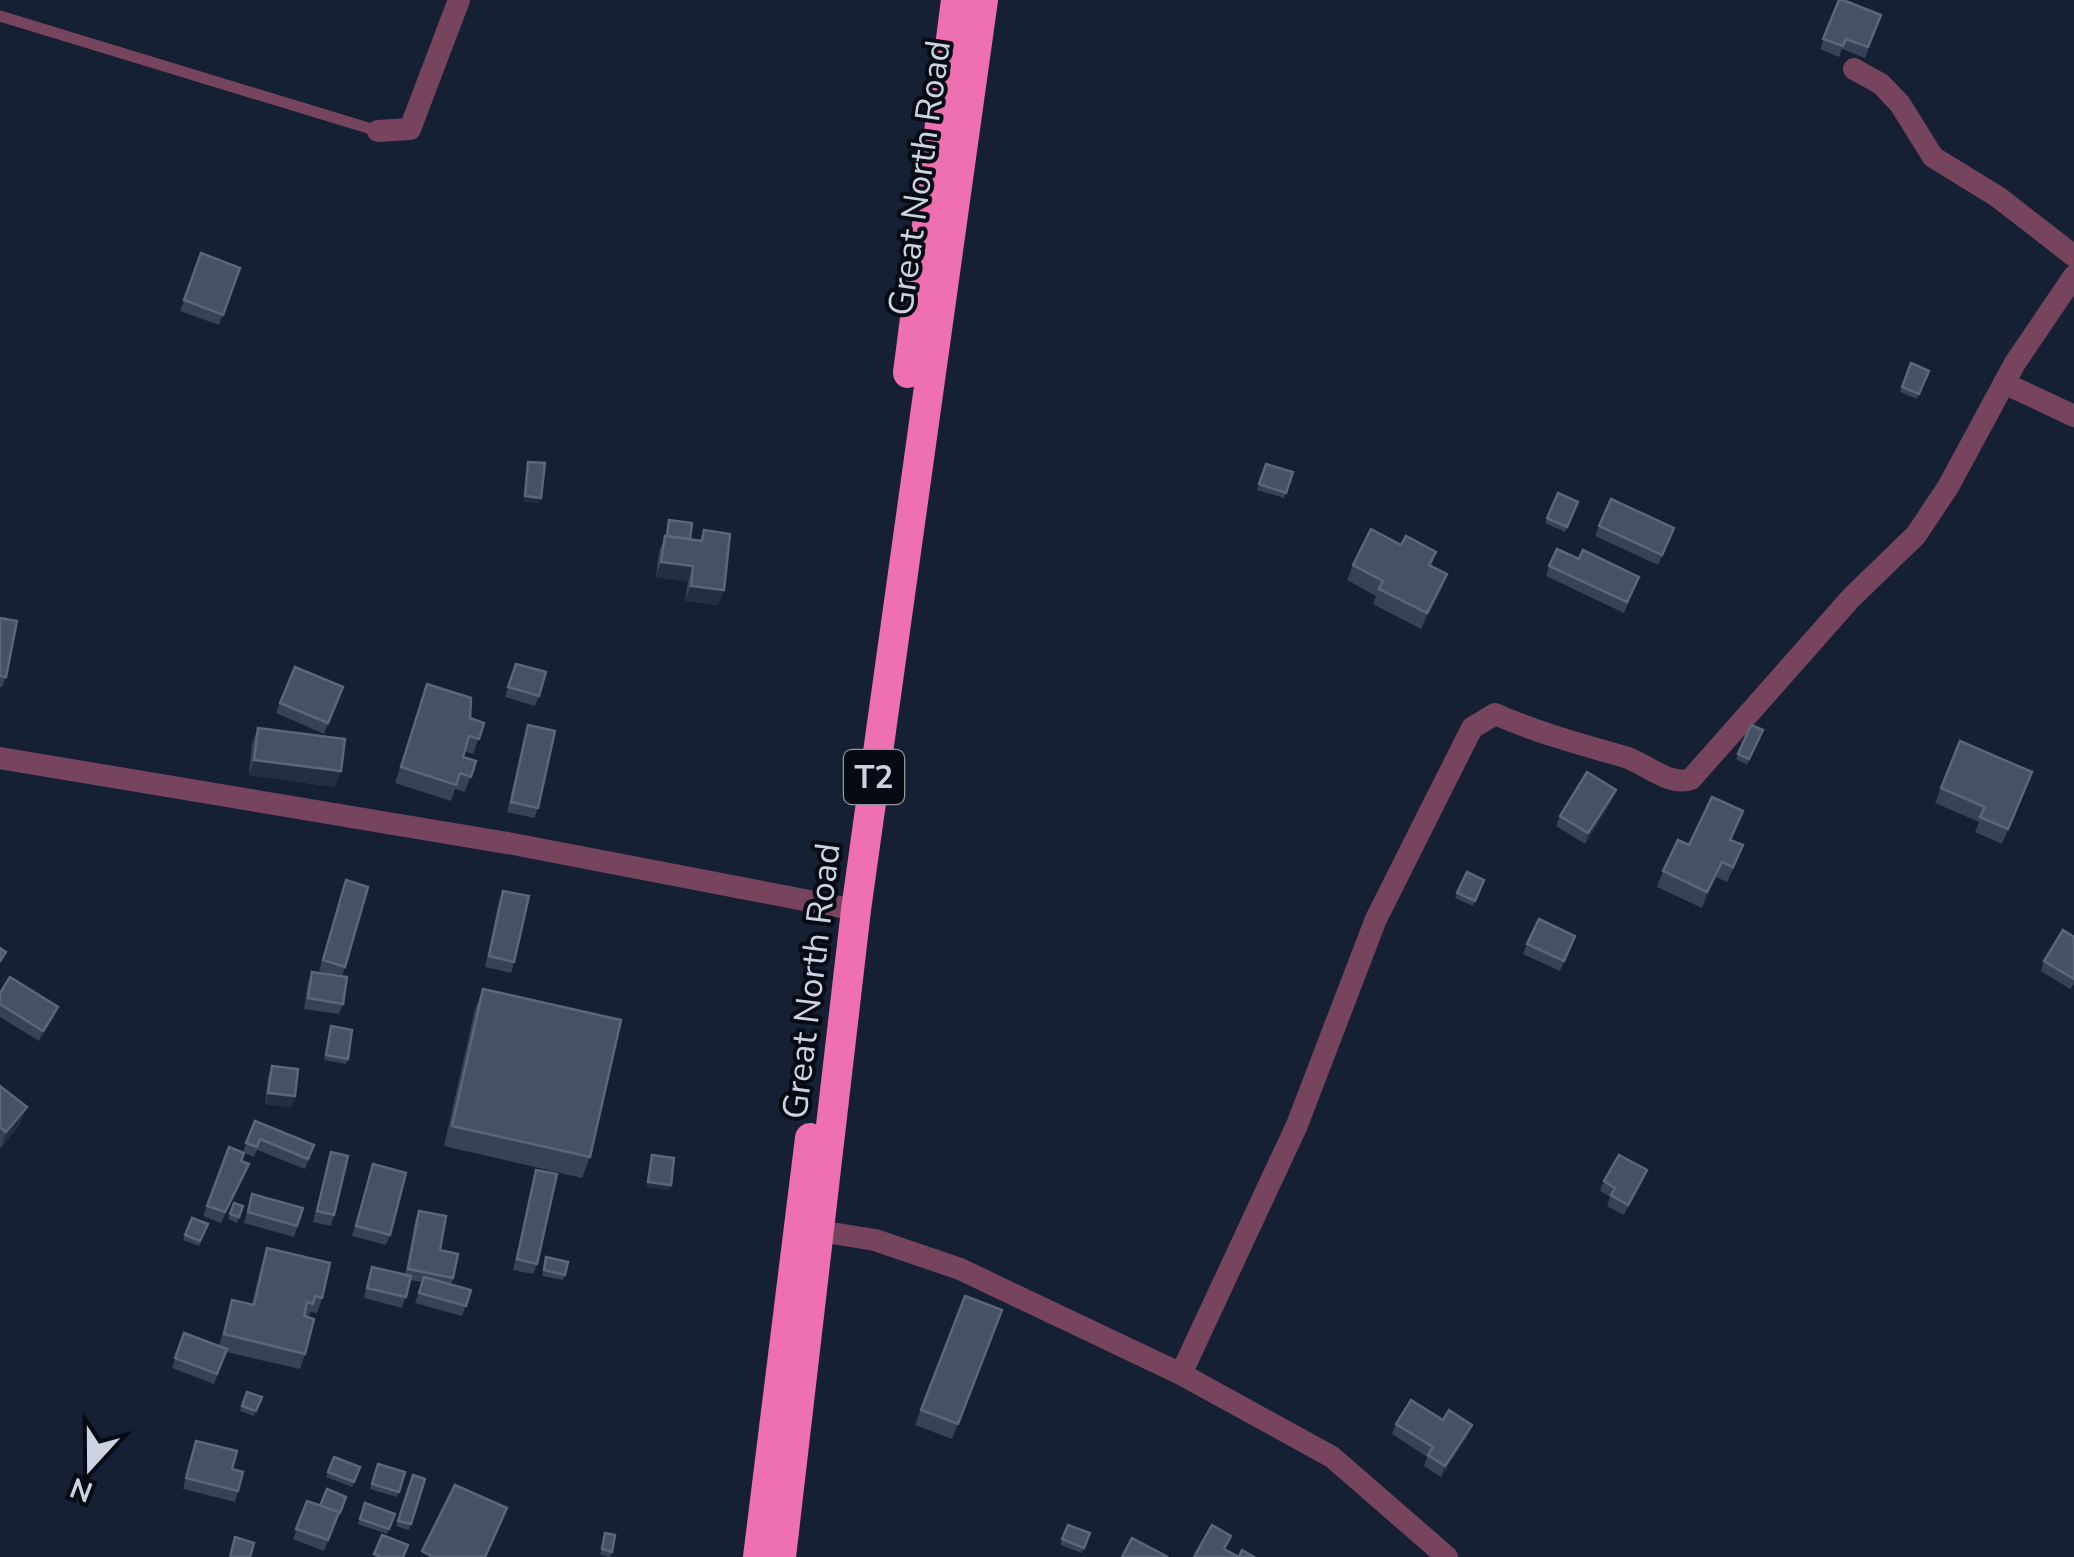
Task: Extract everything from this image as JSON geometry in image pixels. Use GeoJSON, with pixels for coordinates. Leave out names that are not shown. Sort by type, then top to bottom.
{"type":"FeatureCollection","features":[{"type":"Feature","properties":{"kind":"highway","name":"Great North Road"},"geometry":{"type":"LineString","coordinates":[[758,1557],[809,1230],[956,0]]}},
{"type":"Feature","properties":{"kind":"highway","name":"Great North Road"},"geometry":{"type":"LineString","coordinates":[[848,908],[983,0]]}},
{"type":"Feature","properties":{"kind":"highway","name":"Great North Road"},"geometry":{"type":"LineString","coordinates":[[781,1557],[809,1230]]}},
{"type":"Feature","properties":{"kind":"street"},"geometry":{"type":"LineString","coordinates":[[378,132],[410,129],[460,0]]}},
{"type":"Feature","properties":{"kind":"street"},"geometry":{"type":"LineString","coordinates":[[1854,69],[1881,84],[1900,104],[1933,157],[1998,197],[2074,256]]}},
{"type":"Feature","properties":{"kind":"street"},"geometry":{"type":"LineString","coordinates":[[1181,1374],[1298,1125],[1376,919],[1472,728],[1495,714],[1542,734],[1626,757],[1680,782],[1692,780],[1851,598],[1916,535],[1948,487],[2004,383],[2074,276]]}},
{"type":"Feature","properties":{"kind":"street"},"geometry":{"type":"LineString","coordinates":[[2004,383],[2074,416]]}},
{"type":"Feature","properties":{"kind":"street"},"geometry":{"type":"LineString","coordinates":[[0,758],[338,813],[848,908]]}},
{"type":"Feature","properties":{"kind":"street"},"geometry":{"type":"LineString","coordinates":[[809,1230],[875,1240],[942,1262],[1181,1374],[1332,1457],[1446,1557]]}},
{"type":"Feature","properties":{"kind":"lane"},"geometry":{"type":"LineString","coordinates":[[0,16],[378,132]]}},
{"type":"Feature","properties":{"kind":"building"},"geometry":{"type":"Polygon","coordinates":[[[1839,0],[1881,15],[1868,47],[1846,39],[1843,46],[1823,39],[1839,0]]]}},
{"type":"Feature","properties":{"kind":"building"},"geometry":{"type":"Polygon","coordinates":[[[201,253],[240,268],[223,315],[184,300],[201,253]]]}},
{"type":"Feature","properties":{"kind":"building"},"geometry":{"type":"Polygon","coordinates":[[[1911,363],[1929,371],[1919,394],[1902,387],[1911,363]]]}},
{"type":"Feature","properties":{"kind":"building"},"geometry":{"type":"Polygon","coordinates":[[[528,462],[545,463],[541,498],[525,496],[528,462]]]}},
{"type":"Feature","properties":{"kind":"building"},"geometry":{"type":"Polygon","coordinates":[[[1266,464],[1293,472],[1286,493],[1259,484],[1266,464]]]}},
{"type":"Feature","properties":{"kind":"building"},"geometry":{"type":"Polygon","coordinates":[[[1558,493],[1578,502],[1567,527],[1547,518],[1558,493]]]}},
{"type":"Feature","properties":{"kind":"building"},"geometry":{"type":"Polygon","coordinates":[[[1611,499],[1674,528],[1662,555],[1599,526],[1611,499]]]}},
{"type":"Feature","properties":{"kind":"building"},"geometry":{"type":"Polygon","coordinates":[[[669,520],[692,523],[690,539],[667,536],[669,520]]]}},
{"type":"Feature","properties":{"kind":"building"},"geometry":{"type":"Polygon","coordinates":[[[1371,529],[1401,545],[1406,536],[1436,552],[1429,565],[1447,574],[1427,613],[1379,589],[1383,581],[1353,565],[1371,529]]]}},
{"type":"Feature","properties":{"kind":"building"},"geometry":{"type":"Polygon","coordinates":[[[704,530],[730,534],[724,590],[691,586],[693,566],[661,562],[665,536],[702,541],[704,530]]]}},
{"type":"Feature","properties":{"kind":"building"},"geometry":{"type":"Polygon","coordinates":[[[1557,549],[1579,559],[1583,550],[1639,577],[1627,602],[1549,566],[1557,549]]]}},
{"type":"Feature","properties":{"kind":"building"},"geometry":{"type":"Polygon","coordinates":[[[0,618],[17,621],[6,677],[0,676],[0,618]]]}},
{"type":"Feature","properties":{"kind":"building"},"geometry":{"type":"Polygon","coordinates":[[[516,664],[546,672],[539,696],[508,687],[516,664]]]}},
{"type":"Feature","properties":{"kind":"building"},"geometry":{"type":"Polygon","coordinates":[[[295,667],[343,687],[328,723],[280,703],[295,667]]]}},
{"type":"Feature","properties":{"kind":"building"},"geometry":{"type":"Polygon","coordinates":[[[427,684],[471,698],[470,718],[484,723],[479,739],[469,736],[463,757],[476,761],[471,777],[460,773],[456,785],[401,767],[427,684]]]}},
{"type":"Feature","properties":{"kind":"building"},"geometry":{"type":"Polygon","coordinates":[[[528,725],[555,731],[538,808],[511,802],[528,725]]]}},
{"type":"Feature","properties":{"kind":"building"},"geometry":{"type":"Polygon","coordinates":[[[1751,725],[1763,730],[1749,759],[1738,754],[1751,725]]]}},
{"type":"Feature","properties":{"kind":"building"},"geometry":{"type":"Polygon","coordinates":[[[258,728],[345,739],[341,771],[254,760],[258,728]]]}},
{"type":"Feature","properties":{"kind":"building"},"geometry":{"type":"Polygon","coordinates":[[[1960,741],[2032,772],[2008,829],[1980,817],[1985,807],[1941,788],[1960,741]]]}},
{"type":"Feature","properties":{"kind":"building"},"geometry":{"type":"Polygon","coordinates":[[[1587,772],[1616,790],[1588,833],[1560,816],[1587,772]]]}},
{"type":"Feature","properties":{"kind":"building"},"geometry":{"type":"Polygon","coordinates":[[[1712,797],[1743,811],[1730,840],[1743,845],[1733,867],[1722,862],[1707,892],[1663,871],[1678,840],[1689,845],[1712,797]]]}},
{"type":"Feature","properties":{"kind":"building"},"geometry":{"type":"Polygon","coordinates":[[[1467,872],[1484,880],[1475,901],[1457,893],[1467,872]]]}},
{"type":"Feature","properties":{"kind":"building"},"geometry":{"type":"Polygon","coordinates":[[[346,880],[368,887],[345,967],[323,960],[346,880]]]}},
{"type":"Feature","properties":{"kind":"building"},"geometry":{"type":"Polygon","coordinates":[[[503,891],[529,896],[514,962],[489,956],[503,891]]]}},
{"type":"Feature","properties":{"kind":"building"},"geometry":{"type":"Polygon","coordinates":[[[1539,919],[1575,936],[1564,961],[1527,944],[1539,919]]]}},
{"type":"Feature","properties":{"kind":"building"},"geometry":{"type":"Polygon","coordinates":[[[2063,930],[2074,937],[2074,979],[2044,961],[2063,930]]]}},
{"type":"Feature","properties":{"kind":"building"},"geometry":{"type":"Polygon","coordinates":[[[312,972],[347,977],[343,1004],[308,998],[312,972]]]}},
{"type":"Feature","properties":{"kind":"building"},"geometry":{"type":"Polygon","coordinates":[[[10,977],[58,1007],[43,1031],[0,1004],[0,993],[10,977]]]}},
{"type":"Feature","properties":{"kind":"building"},"geometry":{"type":"Polygon","coordinates":[[[483,989],[621,1020],[590,1157],[452,1126],[483,989]]]}},
{"type":"Feature","properties":{"kind":"building"},"geometry":{"type":"Polygon","coordinates":[[[331,1026],[352,1030],[348,1059],[326,1055],[331,1026]]]}},
{"type":"Feature","properties":{"kind":"building"},"geometry":{"type":"Polygon","coordinates":[[[272,1066],[298,1069],[295,1096],[268,1093],[272,1066]]]}},
{"type":"Feature","properties":{"kind":"building"},"geometry":{"type":"Polygon","coordinates":[[[0,1086],[27,1107],[6,1132],[0,1127],[0,1086]]]}},
{"type":"Feature","properties":{"kind":"building"},"geometry":{"type":"Polygon","coordinates":[[[255,1121],[314,1145],[308,1159],[260,1139],[257,1147],[246,1143],[255,1121]]]}},
{"type":"Feature","properties":{"kind":"building"},"geometry":{"type":"Polygon","coordinates":[[[229,1147],[244,1153],[241,1161],[249,1164],[225,1212],[207,1206],[229,1147]]]}},
{"type":"Feature","properties":{"kind":"building"},"geometry":{"type":"Polygon","coordinates":[[[331,1152],[348,1156],[334,1215],[317,1211],[331,1152]]]}},
{"type":"Feature","properties":{"kind":"building"},"geometry":{"type":"Polygon","coordinates":[[[652,1155],[674,1158],[671,1185],[648,1182],[652,1155]]]}},
{"type":"Feature","properties":{"kind":"building"},"geometry":{"type":"Polygon","coordinates":[[[1619,1155],[1647,1170],[1628,1205],[1611,1195],[1615,1188],[1604,1181],[1619,1155]]]}},
{"type":"Feature","properties":{"kind":"building"},"geometry":{"type":"Polygon","coordinates":[[[373,1164],[406,1173],[390,1235],[356,1226],[373,1164]]]}},
{"type":"Feature","properties":{"kind":"building"},"geometry":{"type":"Polygon","coordinates":[[[536,1170],[557,1174],[537,1264],[517,1259],[536,1170]]]}},
{"type":"Feature","properties":{"kind":"building"},"geometry":{"type":"Polygon","coordinates":[[[252,1194],[303,1208],[297,1226],[248,1212],[252,1194]]]}},
{"type":"Feature","properties":{"kind":"building"},"geometry":{"type":"Polygon","coordinates":[[[234,1203],[243,1206],[239,1217],[230,1214],[234,1203]]]}},
{"type":"Feature","properties":{"kind":"building"},"geometry":{"type":"Polygon","coordinates":[[[419,1211],[446,1216],[440,1250],[458,1254],[453,1278],[408,1269],[419,1211]]]}},
{"type":"Feature","properties":{"kind":"building"},"geometry":{"type":"Polygon","coordinates":[[[192,1218],[208,1224],[200,1241],[185,1235],[192,1218]]]}},
{"type":"Feature","properties":{"kind":"building"},"geometry":{"type":"Polygon","coordinates":[[[267,1248],[330,1263],[322,1298],[315,1296],[313,1304],[307,1302],[304,1316],[314,1319],[305,1354],[224,1334],[232,1300],[254,1305],[267,1248]]]}},
{"type":"Feature","properties":{"kind":"building"},"geometry":{"type":"Polygon","coordinates":[[[546,1257],[568,1262],[565,1275],[544,1270],[546,1257]]]}},
{"type":"Feature","properties":{"kind":"building"},"geometry":{"type":"Polygon","coordinates":[[[372,1267],[411,1276],[406,1297],[367,1288],[372,1267]]]}},
{"type":"Feature","properties":{"kind":"building"},"geometry":{"type":"Polygon","coordinates":[[[424,1277],[471,1290],[466,1306],[419,1293],[424,1277]]]}},
{"type":"Feature","properties":{"kind":"building"},"geometry":{"type":"Polygon","coordinates":[[[965,1296],[1002,1310],[958,1424],[921,1410],[965,1296]]]}},
{"type":"Feature","properties":{"kind":"building"},"geometry":{"type":"Polygon","coordinates":[[[184,1333],[227,1349],[217,1374],[175,1358],[184,1333]]]}},
{"type":"Feature","properties":{"kind":"building"},"geometry":{"type":"Polygon","coordinates":[[[247,1392],[262,1397],[256,1411],[242,1406],[247,1392]]]}},
{"type":"Feature","properties":{"kind":"building"},"geometry":{"type":"Polygon","coordinates":[[[1411,1400],[1443,1420],[1449,1410],[1472,1425],[1445,1466],[1428,1455],[1433,1447],[1396,1424],[1411,1400]]]}},
{"type":"Feature","properties":{"kind":"building"},"geometry":{"type":"Polygon","coordinates":[[[196,1441],[237,1451],[232,1469],[243,1472],[238,1491],[186,1478],[196,1441]]]}},
{"type":"Feature","properties":{"kind":"building"},"geometry":{"type":"Polygon","coordinates":[[[334,1457],[360,1467],[354,1482],[328,1472],[334,1457]]]}},
{"type":"Feature","properties":{"kind":"building"},"geometry":{"type":"Polygon","coordinates":[[[378,1464],[405,1472],[399,1492],[372,1484],[378,1464]]]}},
{"type":"Feature","properties":{"kind":"building"},"geometry":{"type":"Polygon","coordinates":[[[413,1475],[425,1479],[411,1524],[398,1521],[413,1475]]]}},
{"type":"Feature","properties":{"kind":"building"},"geometry":{"type":"Polygon","coordinates":[[[455,1485],[507,1508],[485,1557],[433,1557],[422,1551],[455,1485]]]}},
{"type":"Feature","properties":{"kind":"building"},"geometry":{"type":"Polygon","coordinates":[[[327,1489],[346,1497],[340,1513],[320,1506],[327,1489]]]}},
{"type":"Feature","properties":{"kind":"building"},"geometry":{"type":"Polygon","coordinates":[[[307,1501],[339,1512],[328,1540],[296,1529],[307,1501]]]}},
{"type":"Feature","properties":{"kind":"building"},"geometry":{"type":"Polygon","coordinates":[[[365,1503],[395,1514],[389,1529],[360,1519],[365,1503]]]}},
{"type":"Feature","properties":{"kind":"building"},"geometry":{"type":"Polygon","coordinates":[[[1068,1525],[1090,1533],[1084,1548],[1062,1539],[1068,1525]]]}},
{"type":"Feature","properties":{"kind":"building"},"geometry":{"type":"Polygon","coordinates":[[[1212,1525],[1231,1536],[1224,1549],[1239,1557],[1194,1557],[1212,1525]]]}},
{"type":"Feature","properties":{"kind":"building"},"geometry":{"type":"Polygon","coordinates":[[[605,1533],[615,1535],[612,1552],[602,1549],[605,1533]]]}},
{"type":"Feature","properties":{"kind":"building"},"geometry":{"type":"Polygon","coordinates":[[[382,1535],[408,1545],[403,1557],[374,1554],[382,1535]]]}},
{"type":"Feature","properties":{"kind":"building"},"geometry":{"type":"Polygon","coordinates":[[[235,1537],[254,1543],[250,1557],[230,1557],[235,1537]]]}},
{"type":"Feature","properties":{"kind":"building"},"geometry":{"type":"Polygon","coordinates":[[[1132,1538],[1168,1557],[1122,1557],[1132,1538]]]}}]}
